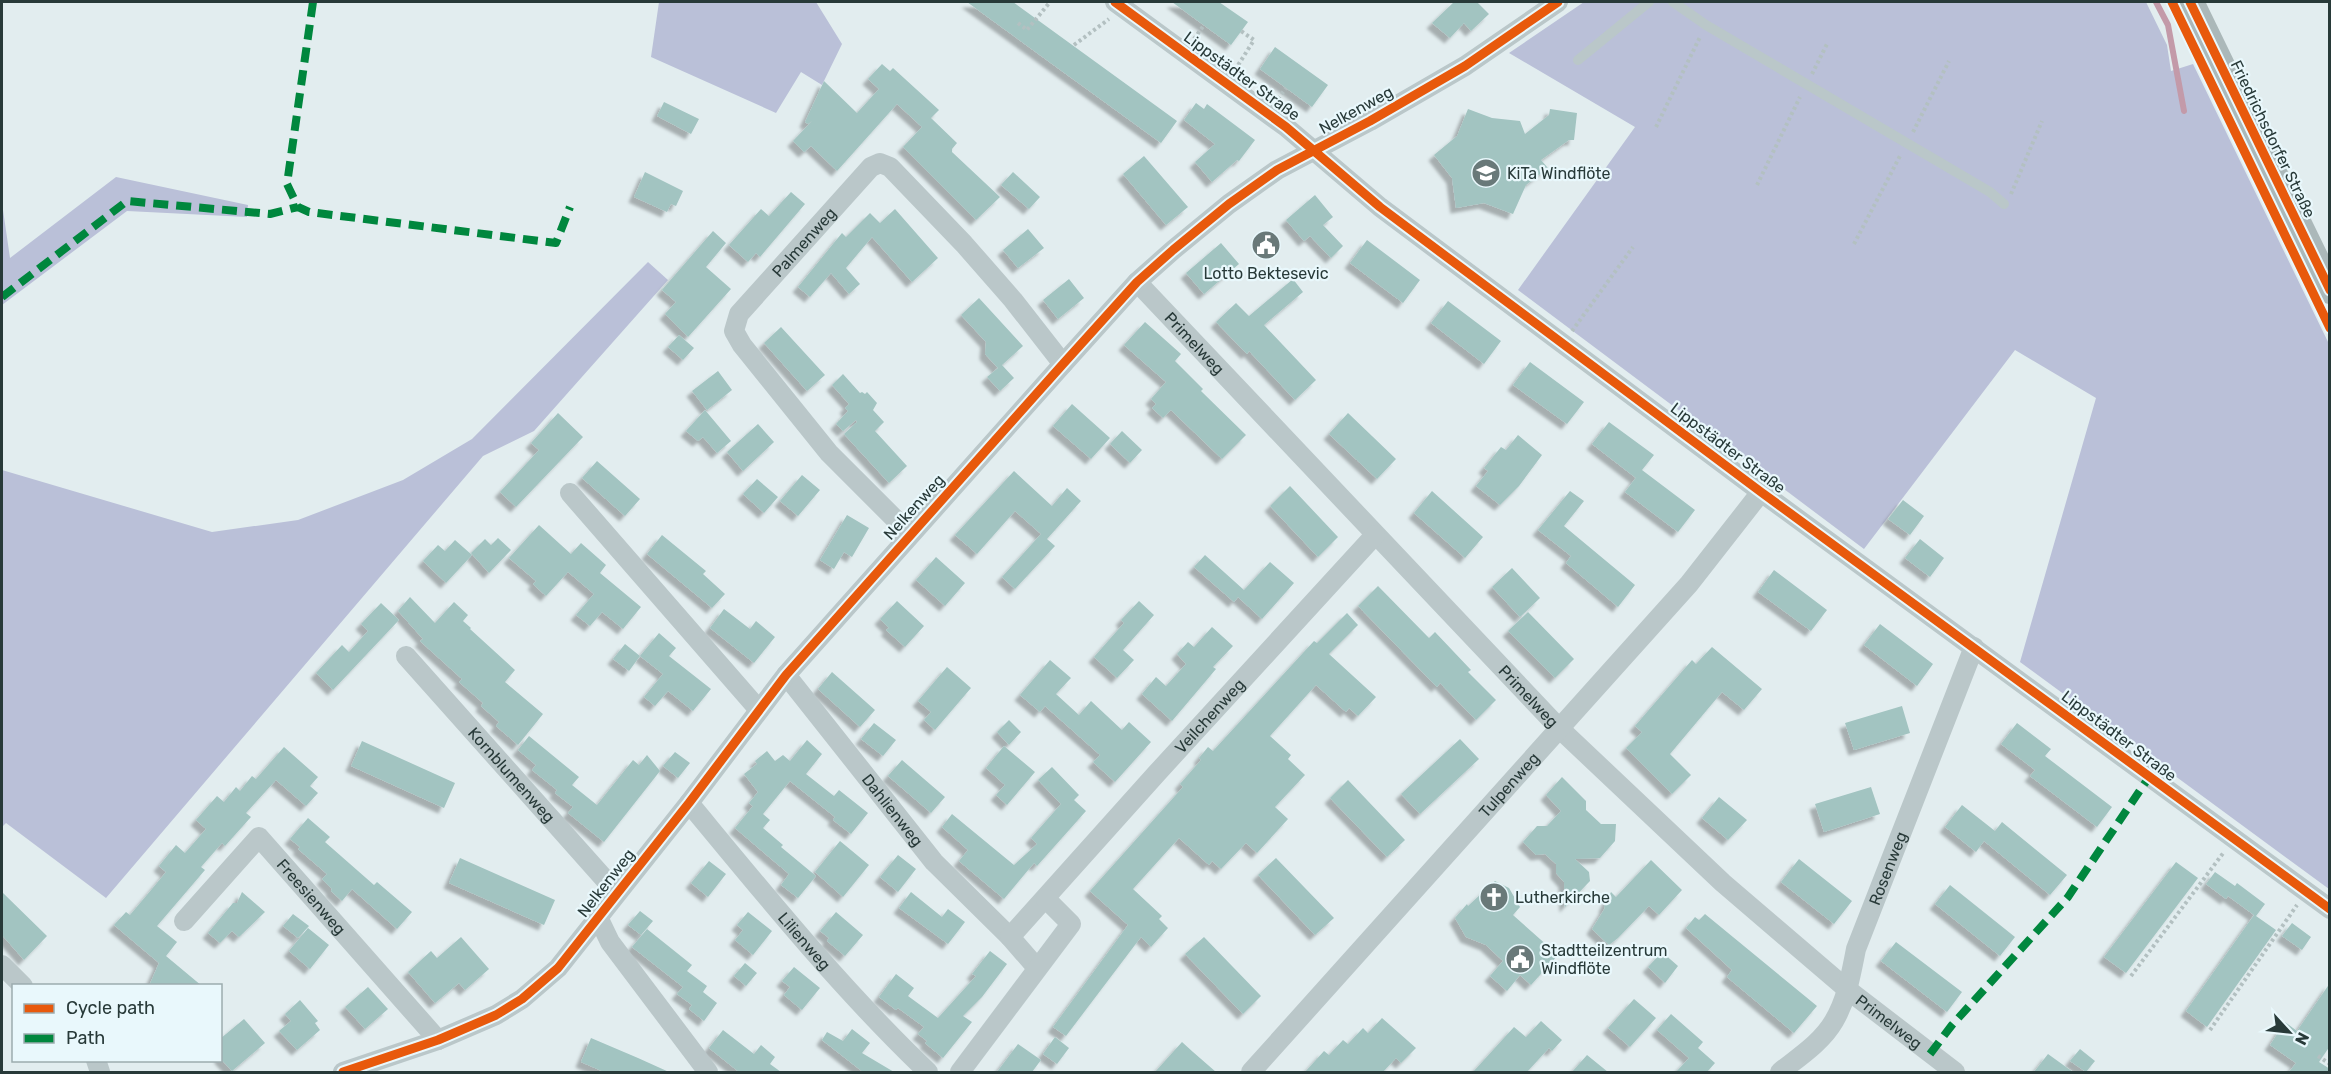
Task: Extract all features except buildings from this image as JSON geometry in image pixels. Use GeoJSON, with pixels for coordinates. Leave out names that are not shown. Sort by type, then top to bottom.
{"type":"FeatureCollection","features":[{"type":"Feature","properties":{"kind":"main road","name":"Friedrichsdorfer Straße"},"geometry":{"type":"LineString","coordinates":[[2190,2],[2330,290]]}},
{"type":"Feature","properties":{"kind":"street","name":"Lippstädter Straße"},"geometry":{"type":"LineString","coordinates":[[1118,3],[1292,132],[1380,207],[1563,344],[2330,909]]}},
{"type":"Feature","properties":{"kind":"street","name":"Nelkenweg"},"geometry":{"type":"LineString","coordinates":[[343,1072],[438,1040],[496,1016],[522,999],[558,968],[689,803],[786,675],[1137,282],[1242,194],[1277,170],[1370,121],[1465,66],[1548,4]]}},
{"type":"Feature","properties":{"kind":"street","name":"Palmenweg"},"geometry":{"type":"LineString","coordinates":[[910,534],[829,453],[734,332],[739,314],[871,167],[880,163],[890,167],[999,284],[1063,364]]}},
{"type":"Feature","properties":{"kind":"street","name":"Primelweg"},"geometry":{"type":"LineString","coordinates":[[1137,282],[1560,729],[1723,882],[1848,990],[1955,1072]]}},
{"type":"Feature","properties":{"kind":"street","name":"Tulpenweg"},"geometry":{"type":"LineString","coordinates":[[1251,1072],[1689,584],[1761,492]]}},
{"type":"Feature","properties":{"kind":"street"},"geometry":{"type":"LineString","coordinates":[[570,493],[759,710]]}},
{"type":"Feature","properties":{"kind":"street","name":"Veilchenweg"},"geometry":{"type":"LineString","coordinates":[[1010,937],[1375,535]]}},
{"type":"Feature","properties":{"kind":"street","name":"Rosenweg"},"geometry":{"type":"LineString","coordinates":[[1780,1072],[1811,1047],[1834,1022],[1848,990],[1856,950],[1974,647]]}},
{"type":"Feature","properties":{"kind":"street","name":"Kornblumenweg"},"geometry":{"type":"LineString","coordinates":[[406,656],[617,893]]}},
{"type":"Feature","properties":{"kind":"street","name":"Dahlienweg"},"geometry":{"type":"LineString","coordinates":[[786,675],[934,862],[1010,937]]}},
{"type":"Feature","properties":{"kind":"street","name":"Lilienweg"},"geometry":{"type":"LineString","coordinates":[[689,803],[813,953],[878,1025],[928,1072]]}},
{"type":"Feature","properties":{"kind":"street","name":"Freesienweg"},"geometry":{"type":"LineString","coordinates":[[184,921],[259,837],[438,1040]]}},
{"type":"Feature","properties":{"kind":"street"},"geometry":{"type":"LineString","coordinates":[[960,1072],[1071,924],[1046,899]]}},
{"type":"Feature","properties":{"kind":"street"},"geometry":{"type":"LineString","coordinates":[[598,917],[610,942],[708,1072]]}},
{"type":"Feature","properties":{"kind":"street"},"geometry":{"type":"LineString","coordinates":[[1010,937],[1037,968]]}},
{"type":"Feature","properties":{"kind":"street"},"geometry":{"type":"LineString","coordinates":[[2,965],[21,984]]}},
{"type":"Feature","properties":{"kind":"lane"},"geometry":{"type":"LineString","coordinates":[[1578,60],[1649,2]]}},
{"type":"Feature","properties":{"kind":"lane"},"geometry":{"type":"LineString","coordinates":[[1673,2],[1706,25],[1990,192],[2004,204]]}},
{"type":"Feature","properties":{"kind":"path"},"geometry":{"type":"LineString","coordinates":[[1018,23],[1027,30],[1050,2]]}},
{"type":"Feature","properties":{"kind":"path"},"geometry":{"type":"LineString","coordinates":[[1074,45],[1111,17],[1118,3]]}},
{"type":"Feature","properties":{"kind":"path"},"geometry":{"type":"LineString","coordinates":[[1656,127],[1706,25]]}},
{"type":"Feature","properties":{"kind":"path"},"geometry":{"type":"LineString","coordinates":[[1226,83],[1254,40],[1241,31]]}},
{"type":"Feature","properties":{"kind":"path"},"geometry":{"type":"LineString","coordinates":[[1757,185],[1827,44]]}},
{"type":"Feature","properties":{"kind":"path"},"geometry":{"type":"LineString","coordinates":[[1854,244],[1949,61]]}},
{"type":"Feature","properties":{"kind":"path"},"geometry":{"type":"LineString","coordinates":[[2004,204],[2010,196],[2042,122]]}},
{"type":"Feature","properties":{"kind":"path"},"geometry":{"type":"LineString","coordinates":[[1563,344],[1633,247]]}},
{"type":"Feature","properties":{"kind":"path"},"geometry":{"type":"LineString","coordinates":[[2131,976],[2234,839]]}},
{"type":"Feature","properties":{"kind":"path"},"geometry":{"type":"LineString","coordinates":[[2210,1030],[2306,892]]}},
{"type":"Feature","properties":{"kind":"path"},"geometry":{"type":"LineString","coordinates":[[2318,1056],[2330,1064]]}},
{"type":"Feature","properties":{"kind":"shaded area"},"geometry":{"type":"Polygon","coordinates":[[[659,2],[816,2],[842,44],[822,85],[801,72],[776,113],[651,57],[659,2]]]}},
{"type":"Feature","properties":{"kind":"shaded area"},"geometry":{"type":"Polygon","coordinates":[[[1584,2],[2146,2],[2167,45],[2171,71],[2193,64],[2329,344],[2329,889],[2020,662],[2096,398],[2015,350],[1864,549],[1518,290],[1635,127],[1509,53],[1584,2]]]}},
{"type":"Feature","properties":{"kind":"shaded area"},"geometry":{"type":"Polygon","coordinates":[[[116,177],[248,205],[247,217],[127,211],[2,305],[2,203],[10,258],[116,177]]]}},
{"type":"Feature","properties":{"kind":"shaded area"},"geometry":{"type":"Polygon","coordinates":[[[648,262],[668,280],[534,431],[483,456],[106,898],[6,823],[2,827],[2,470],[212,532],[298,520],[403,480],[472,439],[648,262]]]}},
{"type":"Feature","properties":{"kind":"waterway"},"geometry":{"type":"LineString","coordinates":[[2156,2],[2168,25],[2184,111]]}},
{"type":"Feature","properties":{"kind":"marked path"},"geometry":{"type":"LineString","coordinates":[[313,2],[287,184],[298,207],[309,212],[556,243],[570,207]]}},
{"type":"Feature","properties":{"kind":"marked path"},"geometry":{"type":"LineString","coordinates":[[2,297],[127,201],[270,214],[298,207]]}},
{"type":"Feature","properties":{"kind":"marked path"},"geometry":{"type":"LineString","coordinates":[[1930,1054],[1952,1025],[2068,897],[2149,777]]}},
{"type":"Feature","properties":{"kind":"cycle path"},"geometry":{"type":"LineString","coordinates":[[1115,2],[1286,127],[1380,207],[1761,492],[2330,909]]}},
{"type":"Feature","properties":{"kind":"cycle path"},"geometry":{"type":"LineString","coordinates":[[343,1072],[438,1040],[496,1015],[522,999],[558,968],[689,803],[786,675],[1137,282],[1173,250],[1229,204],[1277,170],[1370,121],[1465,66],[1558,2]]}},
{"type":"Feature","properties":{"kind":"cycle path"},"geometry":{"type":"LineString","coordinates":[[2172,2],[2330,328]]}},
{"type":"Feature","properties":{"kind":"cycle path"},"geometry":{"type":"LineString","coordinates":[[2190,2],[2330,290]]}},
{"type":"Feature","properties":{"kind":"place","name":"KiTa Windflöte"},"geometry":{"type":"Point","coordinates":[1486,173]}},
{"type":"Feature","properties":{"kind":"place","name":"Lotto Bektesevic"},"geometry":{"type":"Point","coordinates":[1266,245]}},
{"type":"Feature","properties":{"kind":"place","name":"Lutherkirche"},"geometry":{"type":"Point","coordinates":[1494,897]}},
{"type":"Feature","properties":{"kind":"place","name":"Stadtteilzentrum Windflöte"},"geometry":{"type":"Point","coordinates":[1520,959]}}]}
